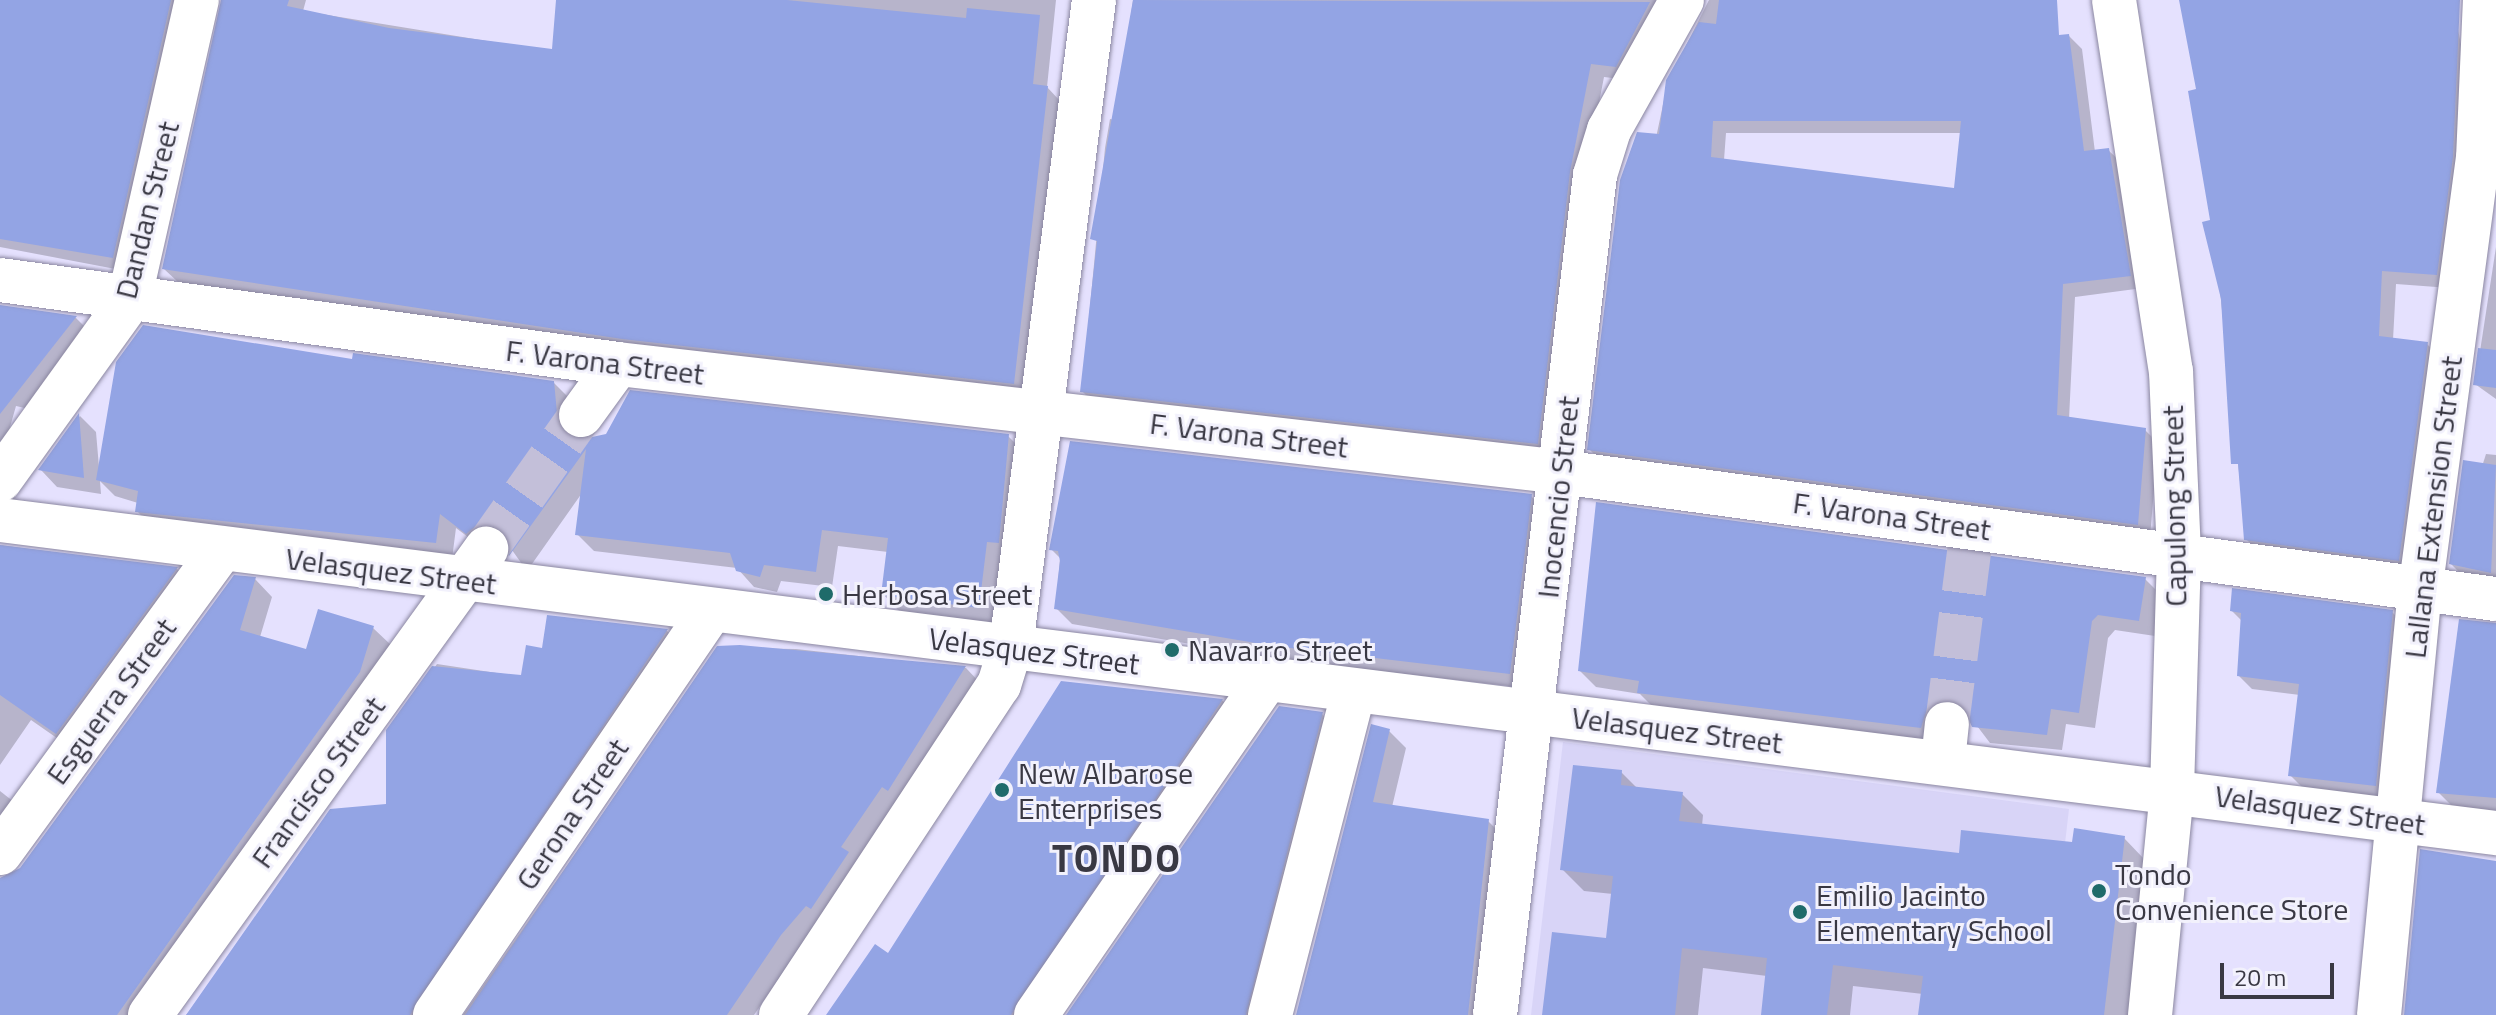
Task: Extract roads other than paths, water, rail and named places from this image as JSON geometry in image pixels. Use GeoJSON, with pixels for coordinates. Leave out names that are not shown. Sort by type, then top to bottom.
{"type":"FeatureCollection","features":[{"type":"Feature","properties":{"kind":"street","name":"Dandan Street"},"geometry":{"type":"LineString","coordinates":[[0,480],[129,301],[197,0]]}},
{"type":"Feature","properties":{"kind":"street"},"geometry":{"type":"LineString","coordinates":[[781,1015],[978,722],[1011,646],[1094,0]]}},
{"type":"Feature","properties":{"kind":"street","name":"Inocencio Street"},"geometry":{"type":"LineString","coordinates":[[1495,1015],[1534,713],[1595,175],[1609,130],[1682,0]]}},
{"type":"Feature","properties":{"kind":"street","name":"Capulong Street"},"geometry":{"type":"LineString","coordinates":[[2114,0],[2171,371],[2179,554],[2172,791],[2150,1015]]}},
{"type":"Feature","properties":{"kind":"street","name":"Lallana Extension Street"},"geometry":{"type":"LineString","coordinates":[[2379,1015],[2420,592],[2478,159],[2485,0]]}},
{"type":"Feature","properties":{"kind":"street","name":"F. Varona Street"},"geometry":{"type":"LineString","coordinates":[[0,280],[129,301],[618,364],[1561,472],[1971,535],[2179,554],[2420,592],[2496,599]]}},
{"type":"Feature","properties":{"kind":"street"},"geometry":{"type":"LineString","coordinates":[[581,415],[618,364]]}},
{"type":"Feature","properties":{"kind":"street","name":"Velasquez Street"},"geometry":{"type":"LineString","coordinates":[[0,520],[222,549],[475,565],[709,613],[1011,646],[1534,713],[1945,742],[2172,791],[2496,833]]}},
{"type":"Feature","properties":{"kind":"street","name":"Esguerra Street"},"geometry":{"type":"LineString","coordinates":[[0,853],[222,549]]}},
{"type":"Feature","properties":{"kind":"street","name":"Francisco Street"},"geometry":{"type":"LineString","coordinates":[[150,1015],[475,565]]}},
{"type":"Feature","properties":{"kind":"street","name":"Gerona Street"},"geometry":{"type":"LineString","coordinates":[[435,1015],[709,613]]}},
{"type":"Feature","properties":{"kind":"street"},"geometry":{"type":"LineString","coordinates":[[1036,1015],[1266,680]]}},
{"type":"Feature","properties":{"kind":"street"},"geometry":{"type":"LineString","coordinates":[[1270,1015],[1354,691]]}},
{"type":"Feature","properties":{"kind":"tunnel"},"geometry":{"type":"LineString","coordinates":[[486,549],[581,415]]}},
{"type":"Feature","properties":{"kind":"tunnel"},"geometry":{"type":"LineString","coordinates":[[1947,724],[1970,544]]}},
{"type":"Feature","properties":{"kind":"place","name":"Herbosa Street"},"geometry":{"type":"Point","coordinates":[826,594]}},
{"type":"Feature","properties":{"kind":"place","name":"Navarro Street"},"geometry":{"type":"Point","coordinates":[1172,650]}},
{"type":"Feature","properties":{"kind":"place","name":"New Albarose Enterprises"},"geometry":{"type":"Point","coordinates":[1002,790]}},
{"type":"Feature","properties":{"kind":"place","name":"Tondo Convenience Store"},"geometry":{"type":"Point","coordinates":[2099,891]}},
{"type":"Feature","properties":{"kind":"place","name":"Emilio Jacinto Elementary School"},"geometry":{"type":"Point","coordinates":[1800,912]}},
{"type":"Feature","properties":{"kind":"district","name":"TONDO"},"geometry":{"type":"Point","coordinates":[1117,859]}}]}
